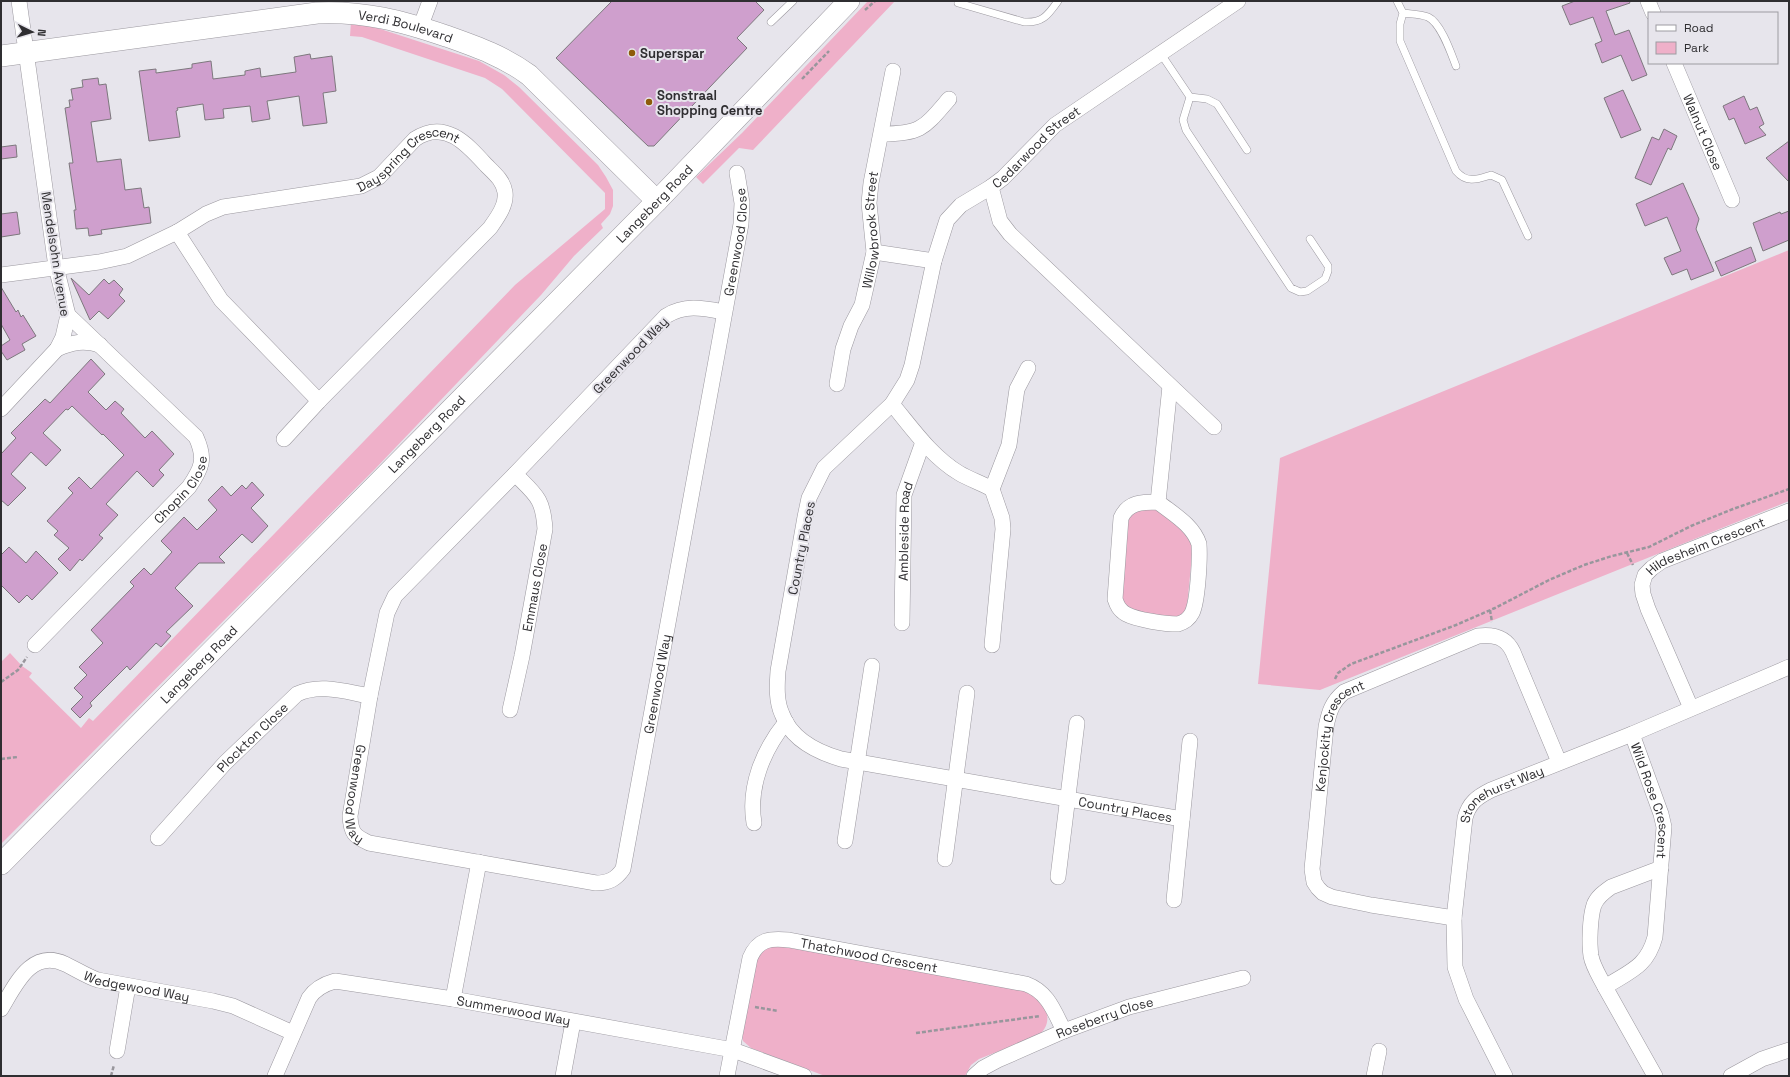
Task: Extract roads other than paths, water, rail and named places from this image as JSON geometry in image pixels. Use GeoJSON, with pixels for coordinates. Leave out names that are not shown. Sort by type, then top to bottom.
{"type":"FeatureCollection","features":[{"type":"Feature","properties":{"kind":"main road","name":"Langeberg Road"},"geometry":{"type":"LineString","coordinates":[[1,864],[657,201],[849,1]]}},
{"type":"Feature","properties":{"kind":"main road","name":"Verdi Boulevard"},"geometry":{"type":"LineString","coordinates":[[1,56],[342,9],[385,18],[476,46],[511,62],[529,75],[657,201]]}},
{"type":"Feature","properties":{"kind":"street","name":"Mendelsohn Avenue"},"geometry":{"type":"LineString","coordinates":[[1,409],[57,349],[63,337],[68,315],[56,267],[19,1]]}},
{"type":"Feature","properties":{"kind":"street"},"geometry":{"type":"LineString","coordinates":[[420,28],[430,1]]}},
{"type":"Feature","properties":{"kind":"street","name":"Cedarwood Street"},"geometry":{"type":"LineString","coordinates":[[1214,427],[1007,231],[1000,221],[991,187],[1003,178],[1055,125],[1238,1]]}},
{"type":"Feature","properties":{"kind":"street"},"geometry":{"type":"LineString","coordinates":[[1648,1],[1653,12]]}},
{"type":"Feature","properties":{"kind":"street","name":"Walnut Close"},"geometry":{"type":"LineString","coordinates":[[1674,64],[1732,200]]}},
{"type":"Feature","properties":{"kind":"street","name":"Willowbrook Street"},"geometry":{"type":"LineString","coordinates":[[837,384],[843,348],[850,326],[862,305],[874,252],[870,203],[871,183],[882,134],[893,71]]}},
{"type":"Feature","properties":{"kind":"street"},"geometry":{"type":"LineString","coordinates":[[882,134],[902,134],[916,130],[927,124],[949,99]]}},
{"type":"Feature","properties":{"kind":"street","name":"Dayspring Crescent"},"geometry":{"type":"LineString","coordinates":[[1,275],[99,262],[127,256],[177,232],[206,214],[224,207],[362,186],[379,177],[415,138],[428,132],[436,131],[457,136],[468,145],[502,181],[505,193],[504,202],[499,214],[490,228],[319,401],[284,439]]}},
{"type":"Feature","properties":{"kind":"street","name":"Greenwood Close"},"geometry":{"type":"LineString","coordinates":[[724,312],[742,218],[742,203],[737,173]]}},
{"type":"Feature","properties":{"kind":"street","name":"Country Places"},"geometry":{"type":"LineString","coordinates":[[991,187],[961,205],[947,220],[943,229],[934,261],[912,365],[907,380],[892,404],[824,468],[809,498],[778,671],[779,702],[781,713],[786,722],[811,747],[829,756],[956,780],[1182,819]]}},
{"type":"Feature","properties":{"kind":"street"},"geometry":{"type":"LineString","coordinates":[[177,232],[220,300],[319,401]]}},
{"type":"Feature","properties":{"kind":"street"},"geometry":{"type":"LineString","coordinates":[[874,252],[934,261]]}},
{"type":"Feature","properties":{"kind":"street","name":"Greenwood Way"},"geometry":{"type":"LineString","coordinates":[[688,307],[724,312],[623,869],[615,878],[604,883],[369,843],[357,837],[351,828],[350,816],[370,696],[387,614],[395,596],[515,474],[666,316],[676,310],[688,307]]}},
{"type":"Feature","properties":{"kind":"street","name":"Chopin Close"},"geometry":{"type":"LineString","coordinates":[[35,645],[189,487],[198,474],[202,457],[196,437],[68,315]]}},
{"type":"Feature","properties":{"kind":"street"},"geometry":{"type":"LineString","coordinates":[[57,349],[81,342],[100,344]]}},
{"type":"Feature","properties":{"kind":"street"},"geometry":{"type":"LineString","coordinates":[[992,645],[1002,518],[992,489],[1006,457],[1018,389],[1028,368]]}},
{"type":"Feature","properties":{"kind":"street"},"geometry":{"type":"LineString","coordinates":[[1158,502],[1170,386]]}},
{"type":"Feature","properties":{"kind":"street"},"geometry":{"type":"LineString","coordinates":[[892,404],[923,442],[958,472],[992,489]]}},
{"type":"Feature","properties":{"kind":"street","name":"Ambleside Road"},"geometry":{"type":"LineString","coordinates":[[902,623],[904,496],[923,442]]}},
{"type":"Feature","properties":{"kind":"street","name":"Emmaus Close"},"geometry":{"type":"LineString","coordinates":[[510,710],[522,656],[545,529],[544,512],[540,499],[515,474]]}},
{"type":"Feature","properties":{"kind":"street"},"geometry":{"type":"LineString","coordinates":[[1140,502],[1158,502],[1190,529],[1196,536],[1199,544],[1195,603],[1189,618],[1178,624],[1133,617],[1126,614],[1117,606],[1115,599],[1122,518],[1124,511],[1131,505],[1140,502]]}},
{"type":"Feature","properties":{"kind":"street","name":"Hildesheim Crescent"},"geometry":{"type":"LineString","coordinates":[[1691,708],[1648,610],[1642,585],[1645,575],[1662,561],[1789,510]]}},
{"type":"Feature","properties":{"kind":"street","name":"Kenjockity Crescent"},"geometry":{"type":"LineString","coordinates":[[1454,918],[1341,900],[1323,893],[1314,882],[1312,869],[1326,727],[1331,705],[1344,692],[1478,636],[1496,636],[1504,639],[1510,645],[1559,762]]}},
{"type":"Feature","properties":{"kind":"street"},"geometry":{"type":"LineString","coordinates":[[845,841],[872,666]]}},
{"type":"Feature","properties":{"kind":"street","name":"Stonehurst Way"},"geometry":{"type":"LineString","coordinates":[[1502,1075],[1466,999],[1458,978],[1453,948],[1454,918],[1465,818],[1468,809],[1479,796],[1559,762],[1632,734],[1789,667]]}},
{"type":"Feature","properties":{"kind":"street","name":"Plockton Close"},"geometry":{"type":"LineString","coordinates":[[158,838],[225,763],[297,694],[306,690],[317,688],[370,696]]}},
{"type":"Feature","properties":{"kind":"street"},"geometry":{"type":"LineString","coordinates":[[945,859],[967,693]]}},
{"type":"Feature","properties":{"kind":"street"},"geometry":{"type":"LineString","coordinates":[[754,823],[752,800],[760,766],[767,750],[786,722]]}},
{"type":"Feature","properties":{"kind":"street","name":"Country Places"},"geometry":{"type":"LineString","coordinates":[[1058,877],[1077,723]]}},
{"type":"Feature","properties":{"kind":"street","name":"Wild Rose Crescent"},"geometry":{"type":"LineString","coordinates":[[1605,987],[1646,960],[1652,951],[1655,937],[1664,827],[1661,814],[1632,734]]}},
{"type":"Feature","properties":{"kind":"street","name":"Country Places"},"geometry":{"type":"LineString","coordinates":[[1174,900],[1190,741]]}},
{"type":"Feature","properties":{"kind":"street"},"geometry":{"type":"LineString","coordinates":[[453,1000],[480,862]]}},
{"type":"Feature","properties":{"kind":"street","name":"Wild Rose Crescent"},"geometry":{"type":"LineString","coordinates":[[1655,1076],[1593,964],[1590,944],[1594,905],[1599,897],[1611,887],[1661,868]]}},
{"type":"Feature","properties":{"kind":"street","name":"Thatchwood Crescent"},"geometry":{"type":"LineString","coordinates":[[727,1076],[733,1050],[747,967],[753,951],[763,942],[777,939],[1026,984],[1040,990],[1045,996],[1064,1031]]}},
{"type":"Feature","properties":{"kind":"street","name":"Wedgewood Way"},"geometry":{"type":"LineString","coordinates":[[1,1009],[21,977],[29,968],[42,961],[49,960],[64,963],[86,976],[98,980],[234,1006],[294,1033]]}},
{"type":"Feature","properties":{"kind":"street","name":"Roseberry Close"},"geometry":{"type":"LineString","coordinates":[[974,1076],[983,1068],[998,1060],[1064,1031],[1129,1007],[1243,978]]}},
{"type":"Feature","properties":{"kind":"street","name":"Summerwood Way"},"geometry":{"type":"LineString","coordinates":[[275,1076],[312,994],[322,986],[335,981],[453,1000],[733,1050],[804,1076]]}},
{"type":"Feature","properties":{"kind":"street"},"geometry":{"type":"LineString","coordinates":[[117,1051],[128,986]]}},
{"type":"Feature","properties":{"kind":"street"},"geometry":{"type":"LineString","coordinates":[[564,1076],[573,1022]]}},
{"type":"Feature","properties":{"kind":"street"},"geometry":{"type":"LineString","coordinates":[[1731,1076],[1762,1059],[1789,1050]]}},
{"type":"Feature","properties":{"kind":"street"},"geometry":{"type":"LineString","coordinates":[[1374,1076],[1379,1051]]}},
{"type":"Feature","properties":{"kind":"lane"},"geometry":{"type":"LineString","coordinates":[[770,22],[793,1]]}},
{"type":"Feature","properties":{"kind":"lane"},"geometry":{"type":"LineString","coordinates":[[958,3],[1024,22],[1033,23],[1045,18],[1058,1]]}},
{"type":"Feature","properties":{"kind":"lane"},"geometry":{"type":"LineString","coordinates":[[1397,1],[1403,13],[1400,24],[1400,41],[1456,171],[1463,178],[1468,180],[1491,175],[1502,180],[1528,236]]}},
{"type":"Feature","properties":{"kind":"lane"},"geometry":{"type":"LineString","coordinates":[[1403,13],[1428,17],[1433,20],[1439,28],[1456,66]]}},
{"type":"Feature","properties":{"kind":"lane"},"geometry":{"type":"LineString","coordinates":[[1161,54],[1190,97],[1207,99],[1217,104],[1248,150]]}},
{"type":"Feature","properties":{"kind":"lane"},"geometry":{"type":"LineString","coordinates":[[1190,97],[1183,120],[1186,130],[1291,288],[1300,292],[1307,291],[1325,279],[1328,271],[1328,266],[1310,239]]}},
{"type":"Feature","properties":{"kind":"place","name":"Superspar"},"geometry":{"type":"Point","coordinates":[632,53]}},
{"type":"Feature","properties":{"kind":"place","name":"Sonstraal Shopping Centre"},"geometry":{"type":"Point","coordinates":[649,102]}}]}
